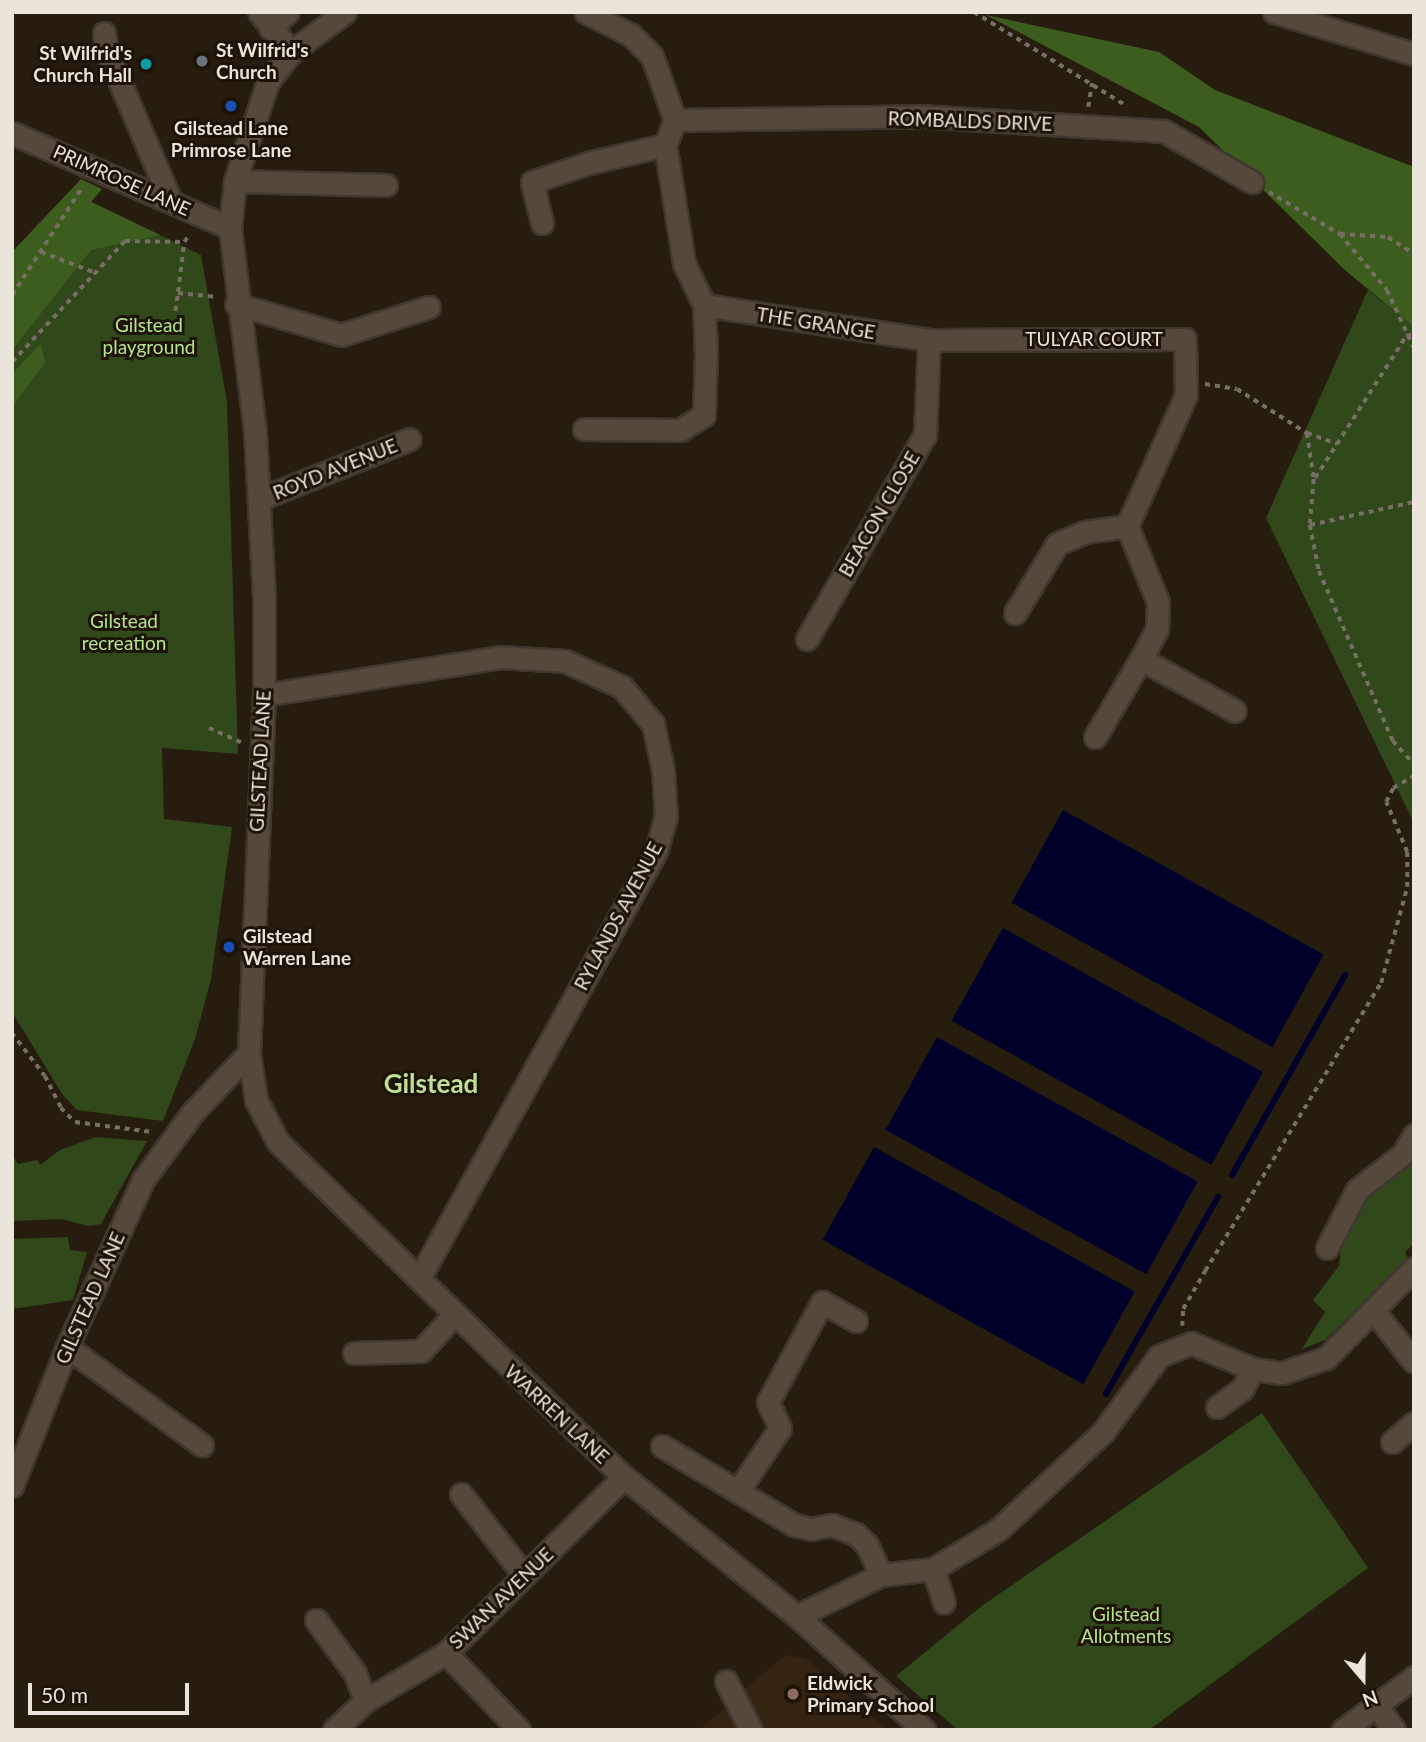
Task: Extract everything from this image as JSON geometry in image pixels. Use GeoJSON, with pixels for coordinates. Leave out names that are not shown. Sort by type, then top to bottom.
{"type":"FeatureCollection","features":[{"type":"Feature","properties":{"kind":"street"},"geometry":{"type":"LineString","coordinates":[[288,12],[264,20],[291,52]]}},
{"type":"Feature","properties":{"kind":"street","name":"GILSTEAD LANE"},"geometry":{"type":"LineString","coordinates":[[14,1479],[67,1347],[143,1180],[170,1141],[248,1053],[264,695],[259,499],[236,304],[230,228],[235,181],[268,81],[291,52],[345,12]]}},
{"type":"Feature","properties":{"kind":"street"},"geometry":{"type":"LineString","coordinates":[[584,429],[680,430],[704,415],[704,305],[684,263],[665,145],[675,120],[652,56],[631,35],[585,12]]}},
{"type":"Feature","properties":{"kind":"street"},"geometry":{"type":"LineString","coordinates":[[1274,12],[1414,54]]}},
{"type":"Feature","properties":{"kind":"street"},"geometry":{"type":"LineString","coordinates":[[104,33],[107,52],[172,201]]}},
{"type":"Feature","properties":{"kind":"street","name":"ROMBALDS DRIVE"},"geometry":{"type":"LineString","coordinates":[[675,120],[919,116],[1164,131],[1252,182]]}},
{"type":"Feature","properties":{"kind":"street","name":"PRIMROSE LANE"},"geometry":{"type":"LineString","coordinates":[[12,133],[96,167],[230,228]]}},
{"type":"Feature","properties":{"kind":"street"},"geometry":{"type":"LineString","coordinates":[[542,223],[532,182],[588,163],[665,145]]}},
{"type":"Feature","properties":{"kind":"street"},"geometry":{"type":"LineString","coordinates":[[235,181],[386,185]]}},
{"type":"Feature","properties":{"kind":"street"},"geometry":{"type":"LineString","coordinates":[[236,304],[341,335],[429,307]]}},
{"type":"Feature","properties":{"kind":"street","name":"THE GRANGE"},"geometry":{"type":"LineString","coordinates":[[704,305],[929,340]]}},
{"type":"Feature","properties":{"kind":"street","name":"TULYAR COURT"},"geometry":{"type":"LineString","coordinates":[[929,340],[1185,339],[1186,395],[1127,526]]}},
{"type":"Feature","properties":{"kind":"street","name":"BEACON CLOSE"},"geometry":{"type":"LineString","coordinates":[[807,639],[925,435],[929,340]]}},
{"type":"Feature","properties":{"kind":"street","name":"ROYD AVENUE"},"geometry":{"type":"LineString","coordinates":[[259,499],[410,439]]}},
{"type":"Feature","properties":{"kind":"street"},"geometry":{"type":"LineString","coordinates":[[1015,613],[1057,544],[1085,532],[1127,526],[1158,602],[1157,629],[1095,737]]}},
{"type":"Feature","properties":{"kind":"street","name":"RYLANDS AVENUE"},"geometry":{"type":"LineString","coordinates":[[264,695],[500,657],[565,661],[622,687],[653,724],[666,816],[656,851],[419,1276]]}},
{"type":"Feature","properties":{"kind":"street"},"geometry":{"type":"LineString","coordinates":[[1141,659],[1235,711]]}},
{"type":"Feature","properties":{"kind":"street","name":"WARREN LANE"},"geometry":{"type":"LineString","coordinates":[[248,1053],[256,1100],[278,1142],[419,1276],[453,1316],[624,1477],[797,1616],[924,1730]]}},
{"type":"Feature","properties":{"kind":"street"},"geometry":{"type":"LineString","coordinates":[[1327,1248],[1357,1190],[1403,1154],[1414,1135]]}},
{"type":"Feature","properties":{"kind":"street"},"geometry":{"type":"LineString","coordinates":[[797,1616],[880,1575],[933,1569],[998,1530],[1103,1432],[1159,1356],[1191,1343],[1253,1369],[1282,1373],[1326,1358],[1414,1268]]}},
{"type":"Feature","properties":{"kind":"street"},"geometry":{"type":"LineString","coordinates":[[738,1491],[780,1428],[768,1402],[822,1302],[856,1321]]}},
{"type":"Feature","properties":{"kind":"street"},"geometry":{"type":"LineString","coordinates":[[1373,1310],[1414,1362]]}},
{"type":"Feature","properties":{"kind":"street"},"geometry":{"type":"LineString","coordinates":[[354,1353],[421,1351],[453,1316]]}},
{"type":"Feature","properties":{"kind":"street"},"geometry":{"type":"LineString","coordinates":[[67,1347],[202,1445]]}},
{"type":"Feature","properties":{"kind":"street"},"geometry":{"type":"LineString","coordinates":[[1217,1407],[1242,1389],[1253,1369]]}},
{"type":"Feature","properties":{"kind":"street"},"geometry":{"type":"LineString","coordinates":[[1392,1442],[1414,1423]]}},
{"type":"Feature","properties":{"kind":"street"},"geometry":{"type":"LineString","coordinates":[[662,1446],[794,1525],[832,1525],[856,1534],[867,1545],[880,1575]]}},
{"type":"Feature","properties":{"kind":"street","name":"SWAN AVENUE"},"geometry":{"type":"LineString","coordinates":[[334,1730],[365,1701],[446,1653],[624,1477]]}},
{"type":"Feature","properties":{"kind":"street"},"geometry":{"type":"LineString","coordinates":[[461,1494],[524,1575]]}},
{"type":"Feature","properties":{"kind":"street"},"geometry":{"type":"LineString","coordinates":[[933,1569],[944,1602]]}},
{"type":"Feature","properties":{"kind":"street"},"geometry":{"type":"LineString","coordinates":[[316,1619],[355,1674],[365,1701]]}},
{"type":"Feature","properties":{"kind":"street"},"geometry":{"type":"LineString","coordinates":[[446,1653],[519,1730]]}},
{"type":"Feature","properties":{"kind":"street"},"geometry":{"type":"LineString","coordinates":[[1343,1730],[1414,1677]]}},
{"type":"Feature","properties":{"kind":"street"},"geometry":{"type":"LineString","coordinates":[[726,1681],[751,1730]]}},
{"type":"Feature","properties":{"kind":"street"},"geometry":{"type":"LineString","coordinates":[[1376,1705],[1395,1730]]}},
{"type":"Feature","properties":{"kind":"path"},"geometry":{"type":"LineString","coordinates":[[974,12],[1133,110]]}},
{"type":"Feature","properties":{"kind":"path"},"geometry":{"type":"LineString","coordinates":[[12,295],[96,167]]}},
{"type":"Feature","properties":{"kind":"path"},"geometry":{"type":"LineString","coordinates":[[1252,182],[1340,234],[1387,290],[1406,336],[1414,348]]}},
{"type":"Feature","properties":{"kind":"path"},"geometry":{"type":"LineString","coordinates":[[175,311],[184,242],[204,216]]}},
{"type":"Feature","properties":{"kind":"path"},"geometry":{"type":"LineString","coordinates":[[1340,234],[1388,237],[1414,254]]}},
{"type":"Feature","properties":{"kind":"path"},"geometry":{"type":"LineString","coordinates":[[12,362],[125,241],[184,242]]}},
{"type":"Feature","properties":{"kind":"path"},"geometry":{"type":"LineString","coordinates":[[41,252],[96,272]]}},
{"type":"Feature","properties":{"kind":"path"},"geometry":{"type":"LineString","coordinates":[[178,293],[208,293],[236,304]]}},
{"type":"Feature","properties":{"kind":"path"},"geometry":{"type":"LineString","coordinates":[[1314,479],[1406,336],[1414,334]]}},
{"type":"Feature","properties":{"kind":"path"},"geometry":{"type":"LineString","coordinates":[[1186,380],[1237,389],[1307,433],[1339,444]]}},
{"type":"Feature","properties":{"kind":"path"},"geometry":{"type":"LineString","coordinates":[[1307,433],[1314,479],[1310,524],[1319,571],[1392,741],[1414,764]]}},
{"type":"Feature","properties":{"kind":"path"},"geometry":{"type":"LineString","coordinates":[[1310,524],[1414,502]]}},
{"type":"Feature","properties":{"kind":"path"},"geometry":{"type":"LineString","coordinates":[[209,728],[260,751]]}},
{"type":"Feature","properties":{"kind":"path"},"geometry":{"type":"LineString","coordinates":[[1191,1343],[1182,1326],[1183,1309],[1381,983],[1407,887],[1407,852],[1386,802],[1393,788],[1414,776]]}},
{"type":"Feature","properties":{"kind":"path"},"geometry":{"type":"LineString","coordinates":[[12,1033],[45,1076],[61,1108],[75,1122],[120,1126],[170,1141]]}},
{"type":"Feature","properties":{"kind":"shaded area","name":"Eldwick Primary School"},"geometry":{"type":"Polygon","coordinates":[[[785,1655],[805,1658],[887,1730],[699,1730],[785,1655]]]}},
{"type":"Feature","properties":{"kind":"green space"},"geometry":{"type":"Polygon","coordinates":[[[986,15],[1159,52],[1215,90],[1414,167],[1414,327],[1346,271],[1199,127],[986,15]]]}},
{"type":"Feature","properties":{"kind":"green space"},"geometry":{"type":"Polygon","coordinates":[[[81,179],[102,189],[91,202],[160,235],[91,250],[12,350],[12,252],[81,179]]]}},
{"type":"Feature","properties":{"kind":"green space","name":"Gilstead recreation"},"geometry":{"type":"Polygon","coordinates":[[[90,201],[201,255],[227,402],[238,754],[162,748],[164,819],[232,827],[211,979],[195,1039],[163,1121],[77,1110],[62,1094],[12,1012],[12,294],[90,201]]]}},
{"type":"Feature","properties":{"kind":"green space"},"geometry":{"type":"Polygon","coordinates":[[[1368,290],[1414,327],[1414,823],[1266,518],[1368,290]]]}},
{"type":"Feature","properties":{"kind":"green space"},"geometry":{"type":"Polygon","coordinates":[[[41,343],[45,363],[12,407],[12,374],[41,343]]]}},
{"type":"Feature","properties":{"kind":"green space"},"geometry":{"type":"Polygon","coordinates":[[[96,1137],[147,1141],[101,1224],[88,1226],[62,1219],[12,1221],[12,1154],[18,1164],[37,1160],[40,1165],[60,1150],[96,1137]]]}},
{"type":"Feature","properties":{"kind":"green space"},"geometry":{"type":"Polygon","coordinates":[[[1414,1156],[1414,1244],[1405,1252],[1409,1261],[1325,1340],[1302,1349],[1325,1312],[1313,1300],[1339,1266],[1343,1232],[1379,1179],[1414,1156]]]}},
{"type":"Feature","properties":{"kind":"green space"},"geometry":{"type":"Polygon","coordinates":[[[68,1237],[70,1250],[87,1252],[73,1300],[12,1309],[12,1239],[68,1237]]]}},
{"type":"Feature","properties":{"kind":"green space","name":"Gilstead Allotments"},"geometry":{"type":"Polygon","coordinates":[[[1262,1413],[1368,1568],[1149,1730],[958,1730],[896,1676],[983,1605],[1262,1413]]]}},
{"type":"Feature","properties":{"kind":"water"},"geometry":{"type":"Polygon","coordinates":[[[1063,810],[1324,954],[1272,1047],[1012,903],[1063,810]]]}},
{"type":"Feature","properties":{"kind":"water"},"geometry":{"type":"Polygon","coordinates":[[[1003,928],[1263,1072],[1211,1165],[952,1021],[1003,928]]]}},
{"type":"Feature","properties":{"kind":"water"},"geometry":{"type":"Polygon","coordinates":[[[937,1037],[1198,1181],[1146,1274],[886,1130],[937,1037]]]}},
{"type":"Feature","properties":{"kind":"water"},"geometry":{"type":"Polygon","coordinates":[[[874,1147],[1135,1291],[1083,1384],[823,1240],[874,1147]]]}},
{"type":"Feature","properties":{"kind":"waterway"},"geometry":{"type":"LineString","coordinates":[[1232,1175],[1345,975]]}},
{"type":"Feature","properties":{"kind":"waterway"},"geometry":{"type":"LineString","coordinates":[[1106,1394],[1218,1197]]}},
{"type":"Feature","properties":{"kind":"place","name":"St Wilfrid's Church"},"geometry":{"type":"Point","coordinates":[202,61]}},
{"type":"Feature","properties":{"kind":"place","name":"St Wilfrid's Church Hall"},"geometry":{"type":"Point","coordinates":[146,64]}},
{"type":"Feature","properties":{"kind":"place","name":"Gilstead Lane Primrose Lane"},"geometry":{"type":"Point","coordinates":[231,106]}},
{"type":"Feature","properties":{"kind":"place","name":"Gilstead Warren Lane"},"geometry":{"type":"Point","coordinates":[229,947]}},
{"type":"Feature","properties":{"kind":"place","name":"Eldwick Primary School"},"geometry":{"type":"Point","coordinates":[793,1694]}},
{"type":"Feature","properties":{"kind":"district","name":"Gilstead"},"geometry":{"type":"Point","coordinates":[431,1084]}},
{"type":"Feature","properties":{"kind":"park label","name":"Gilstead playground"},"geometry":{"type":"Point","coordinates":[149,336]}}]}
